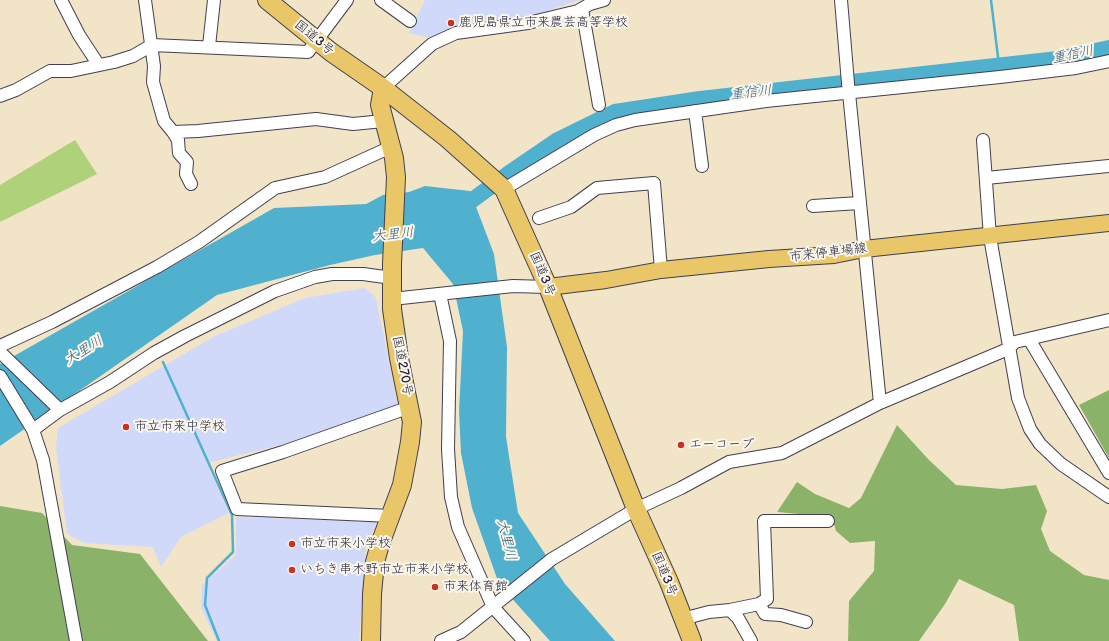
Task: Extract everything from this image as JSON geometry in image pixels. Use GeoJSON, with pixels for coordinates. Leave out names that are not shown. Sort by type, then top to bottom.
{"type":"FeatureCollection","features":[{"type":"Feature","properties":{"kind":"highway","name":"国道3号"},"geometry":{"type":"LineString","coordinates":[[267,0],[353,69],[383,88],[448,139],[504,189],[548,287],[636,509],[692,641]]}},
{"type":"Feature","properties":{"kind":"highway","name":"国道270号"},"geometry":{"type":"LineString","coordinates":[[371,641],[372,594],[375,562],[406,470],[411,434],[410,407],[395,334],[392,299],[396,168],[379,101],[383,88]]}},
{"type":"Feature","properties":{"kind":"main road","name":"市来停車場線"},"geometry":{"type":"LineString","coordinates":[[548,287],[606,280],[661,270],[769,259],[834,255],[864,249],[990,237],[1109,223]]}},
{"type":"Feature","properties":{"kind":"street"},"geometry":{"type":"LineString","coordinates":[[61,0],[79,35],[98,64]]}},
{"type":"Feature","properties":{"kind":"street"},"geometry":{"type":"LineString","coordinates":[[145,0],[154,66],[152,82],[164,121],[178,140],[179,153],[188,162],[186,174],[191,184]]}},
{"type":"Feature","properties":{"kind":"street"},"geometry":{"type":"LineString","coordinates":[[209,46],[214,0]]}},
{"type":"Feature","properties":{"kind":"street"},"geometry":{"type":"LineString","coordinates":[[0,96],[16,90],[50,71],[71,71],[98,64],[114,62],[133,56],[152,44],[209,46],[302,53],[308,52],[347,0]]}},
{"type":"Feature","properties":{"kind":"street"},"geometry":{"type":"LineString","coordinates":[[381,0],[410,21]]}},
{"type":"Feature","properties":{"kind":"street"},"geometry":{"type":"LineString","coordinates":[[383,88],[432,44],[456,34],[528,23],[582,9],[590,4],[603,0]]}},
{"type":"Feature","properties":{"kind":"street"},"geometry":{"type":"LineString","coordinates":[[841,0],[848,93],[880,403]]}},
{"type":"Feature","properties":{"kind":"street"},"geometry":{"type":"LineString","coordinates":[[582,9],[599,105]]}},
{"type":"Feature","properties":{"kind":"street"},"geometry":{"type":"LineString","coordinates":[[504,189],[577,144],[616,125],[695,111],[766,101],[1068,69],[1109,61]]}},
{"type":"Feature","properties":{"kind":"street"},"geometry":{"type":"LineString","coordinates":[[695,111],[702,166]]}},
{"type":"Feature","properties":{"kind":"street"},"geometry":{"type":"LineString","coordinates":[[173,132],[179,133],[316,119],[353,124],[383,121]]}},
{"type":"Feature","properties":{"kind":"street"},"geometry":{"type":"LineString","coordinates":[[983,140],[990,237],[1008,349],[1018,398],[1030,429],[1040,444],[1061,464],[1109,498]]}},
{"type":"Feature","properties":{"kind":"street"},"geometry":{"type":"LineString","coordinates":[[0,346],[52,322],[157,267],[199,242],[275,188],[325,177],[391,148]]}},
{"type":"Feature","properties":{"kind":"street"},"geometry":{"type":"LineString","coordinates":[[986,178],[1109,166]]}},
{"type":"Feature","properties":{"kind":"street"},"geometry":{"type":"LineString","coordinates":[[539,218],[570,207],[597,188],[654,183],[661,270]]}},
{"type":"Feature","properties":{"kind":"street"},"geometry":{"type":"LineString","coordinates":[[813,206],[859,203]]}},
{"type":"Feature","properties":{"kind":"street"},"geometry":{"type":"LineString","coordinates":[[31,428],[59,409],[110,382],[154,353],[275,291],[315,277],[332,274],[363,274],[392,271]]}},
{"type":"Feature","properties":{"kind":"street"},"geometry":{"type":"LineString","coordinates":[[392,299],[508,287],[548,287]]}},
{"type":"Feature","properties":{"kind":"street"},"geometry":{"type":"LineString","coordinates":[[442,294],[450,341],[448,449],[451,497],[458,527],[496,604],[524,641]]}},
{"type":"Feature","properties":{"kind":"street"},"geometry":{"type":"LineString","coordinates":[[446,640],[461,632],[552,559],[636,509],[681,488],[729,462],[782,453],[880,403],[1008,349],[1015,342],[1109,320]]}},
{"type":"Feature","properties":{"kind":"street"},"geometry":{"type":"LineString","coordinates":[[1029,339],[1109,473]]}},
{"type":"Feature","properties":{"kind":"street"},"geometry":{"type":"LineString","coordinates":[[0,353],[59,409]]}},
{"type":"Feature","properties":{"kind":"street"},"geometry":{"type":"LineString","coordinates":[[0,376],[31,428],[43,460],[76,641]]}},
{"type":"Feature","properties":{"kind":"street"},"geometry":{"type":"LineString","coordinates":[[391,516],[237,509],[222,471],[283,452],[410,407]]}},
{"type":"Feature","properties":{"kind":"street"},"geometry":{"type":"LineString","coordinates":[[682,619],[709,612],[730,610],[759,604],[767,599],[764,521],[828,521]]}},
{"type":"Feature","properties":{"kind":"street"},"geometry":{"type":"LineString","coordinates":[[759,604],[765,614],[782,616],[806,622]]}},
{"type":"Feature","properties":{"kind":"street"},"geometry":{"type":"LineString","coordinates":[[730,610],[738,618],[751,641]]}},
{"type":"Feature","properties":{"kind":"shaded area","name":"鹿児島県立市来農芸高等学校"},"geometry":{"type":"Polygon","coordinates":[[[425,0],[580,0],[525,18],[451,28],[430,38],[409,33],[425,0]]]}},
{"type":"Feature","properties":{"kind":"shaded area"},"geometry":{"type":"Polygon","coordinates":[[[365,288],[376,298],[398,406],[297,441],[207,463],[229,513],[181,537],[161,567],[153,547],[84,543],[67,534],[56,447],[58,428],[213,337],[305,298],[365,288]]]}},
{"type":"Feature","properties":{"kind":"shaded area","name":"いちき串木野市立市来小学校"},"geometry":{"type":"Polygon","coordinates":[[[236,517],[377,522],[366,546],[359,641],[217,641],[201,608],[202,585],[236,555],[236,517]]]}},
{"type":"Feature","properties":{"kind":"green space"},"geometry":{"type":"Polygon","coordinates":[[[75,140],[97,174],[0,222],[0,185],[75,140]]]}},
{"type":"Feature","properties":{"kind":"green space"},"geometry":{"type":"Polygon","coordinates":[[[1109,390],[1109,458],[1079,405],[1109,390]]]}},
{"type":"Feature","properties":{"kind":"green space"},"geometry":{"type":"Polygon","coordinates":[[[897,425],[929,460],[956,485],[1002,489],[1036,485],[1047,511],[1041,529],[1050,551],[1084,575],[1109,580],[1109,641],[1019,641],[1014,605],[959,579],[945,604],[919,641],[848,641],[849,601],[874,571],[875,541],[850,543],[836,531],[832,517],[777,512],[797,482],[815,494],[849,508],[861,498],[897,425]]]}},
{"type":"Feature","properties":{"kind":"green space"},"geometry":{"type":"Polygon","coordinates":[[[0,506],[42,513],[72,545],[140,554],[208,641],[0,641],[0,506]]]}},
{"type":"Feature","properties":{"kind":"water","name":"大里川"},"geometry":{"type":"Polygon","coordinates":[[[425,186],[470,191],[494,254],[507,347],[506,437],[518,513],[565,584],[615,641],[550,641],[499,584],[472,508],[461,453],[459,411],[463,331],[453,284],[423,248],[375,255],[330,265],[217,295],[0,446],[0,364],[274,208],[366,204],[383,195],[409,192],[425,186]]]}},
{"type":"Feature","properties":{"kind":"waterway"},"geometry":{"type":"LineString","coordinates":[[991,0],[999,65]]}},
{"type":"Feature","properties":{"kind":"waterway","name":"重信川"},"geometry":{"type":"LineString","coordinates":[[456,212],[556,141],[615,112],[700,99],[1058,59],[1109,48]]}},
{"type":"Feature","properties":{"kind":"waterway"},"geometry":{"type":"LineString","coordinates":[[163,362],[232,515],[233,552],[207,578],[205,605],[219,641]]}},
{"type":"Feature","properties":{"kind":"place","name":"鹿児島県立市来農芸高等学校"},"geometry":{"type":"Point","coordinates":[451,23]}},
{"type":"Feature","properties":{"kind":"place","name":"市立市来中学校"},"geometry":{"type":"Point","coordinates":[126,427]}},
{"type":"Feature","properties":{"kind":"place","name":"エーコープ"},"geometry":{"type":"Point","coordinates":[681,445]}},
{"type":"Feature","properties":{"kind":"place","name":"市立市来小学校"},"geometry":{"type":"Point","coordinates":[292,544]}},
{"type":"Feature","properties":{"kind":"place","name":"いちき串木野市立市来小学校"},"geometry":{"type":"Point","coordinates":[292,570]}},
{"type":"Feature","properties":{"kind":"place","name":"市来体育館"},"geometry":{"type":"Point","coordinates":[435,587]}}]}
